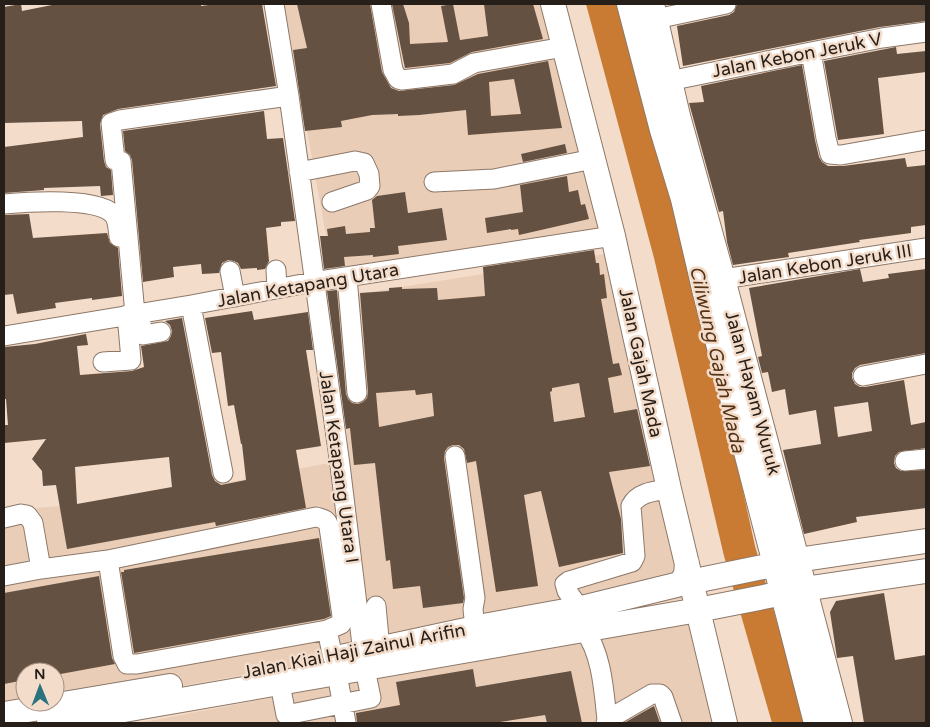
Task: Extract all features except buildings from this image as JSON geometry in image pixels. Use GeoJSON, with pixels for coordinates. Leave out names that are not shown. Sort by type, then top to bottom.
{"type":"FeatureCollection","features":[{"type":"Feature","properties":{"kind":"main road","name":"Jalan Gajah Mada"},"geometry":{"type":"LineString","coordinates":[[553,4],[613,236],[669,489],[686,576],[698,610],[725,723]]}},
{"type":"Feature","properties":{"kind":"main road","name":"Jalan Hayam Wuruk"},"geometry":{"type":"LineString","coordinates":[[630,4],[662,130],[683,199],[705,293],[787,592],[816,723]]}},
{"type":"Feature","properties":{"kind":"main road","name":"Jalan Hayam Wuruk"},"geometry":{"type":"LineString","coordinates":[[654,11],[669,81],[723,279],[779,563]]}},
{"type":"Feature","properties":{"kind":"main road","name":"Jalan Kiai Haji Zainul Arifin"},"geometry":{"type":"LineString","coordinates":[[369,657],[582,619],[686,576],[726,575],[779,563],[926,541]]}},
{"type":"Feature","properties":{"kind":"main road","name":"Jalan Kiai Haji Zainul Arifin"},"geometry":{"type":"LineString","coordinates":[[4,714],[280,684],[335,666],[482,627],[698,610],[787,592],[926,571]]}},
{"type":"Feature","properties":{"kind":"main road","name":"Jalan Hayam Wuruk"},"geometry":{"type":"LineString","coordinates":[[787,592],[840,723]]}},
{"type":"Feature","properties":{"kind":"main road","name":"Jalan Kiai Haji Zainul Arifin"},"geometry":{"type":"LineString","coordinates":[[57,723],[132,700],[335,666]]}},
{"type":"Feature","properties":{"kind":"street","name":"Jalan Ketapang Utara I"},"geometry":{"type":"LineString","coordinates":[[274,4],[369,657]]}},
{"type":"Feature","properties":{"kind":"street"},"geometry":{"type":"LineString","coordinates":[[381,4],[393,70],[398,80],[452,74],[474,63],[564,47]]}},
{"type":"Feature","properties":{"kind":"street"},"geometry":{"type":"LineString","coordinates":[[654,11],[726,4]]}},
{"type":"Feature","properties":{"kind":"street","name":"Jalan Kebon Jeruk V"},"geometry":{"type":"LineString","coordinates":[[669,81],[882,38],[926,32]]}},
{"type":"Feature","properties":{"kind":"street"},"geometry":{"type":"LineString","coordinates":[[811,52],[830,154],[834,156],[841,155],[926,140]]}},
{"type":"Feature","properties":{"kind":"street"},"geometry":{"type":"LineString","coordinates":[[103,362],[131,360],[133,314],[121,161],[115,160],[111,123],[120,120],[288,96]]}},
{"type":"Feature","properties":{"kind":"street"},"geometry":{"type":"LineString","coordinates":[[434,182],[494,179],[593,159]]}},
{"type":"Feature","properties":{"kind":"street"},"geometry":{"type":"LineString","coordinates":[[299,172],[355,161],[364,163],[369,174],[370,186],[367,190],[332,202]]}},
{"type":"Feature","properties":{"kind":"street"},"geometry":{"type":"LineString","coordinates":[[4,204],[49,201],[68,202],[102,209],[113,214],[117,224],[133,314],[143,335],[161,332]]}},
{"type":"Feature","properties":{"kind":"street","name":"Jalan Ketapang Utara"},"geometry":{"type":"LineString","coordinates":[[4,336],[235,297],[277,280],[313,282],[613,236]]}},
{"type":"Feature","properties":{"kind":"street","name":"Jalan Kebon Jeruk III"},"geometry":{"type":"LineString","coordinates":[[723,279],[926,248]]}},
{"type":"Feature","properties":{"kind":"street"},"geometry":{"type":"LineString","coordinates":[[230,271],[235,297]]}},
{"type":"Feature","properties":{"kind":"street"},"geometry":{"type":"LineString","coordinates":[[347,277],[357,393]]}},
{"type":"Feature","properties":{"kind":"street"},"geometry":{"type":"LineString","coordinates":[[191,305],[223,473]]}},
{"type":"Feature","properties":{"kind":"street"},"geometry":{"type":"LineString","coordinates":[[863,376],[926,364]]}},
{"type":"Feature","properties":{"kind":"street"},"geometry":{"type":"LineString","coordinates":[[455,456],[475,598],[473,610],[482,627]]}},
{"type":"Feature","properties":{"kind":"street"},"geometry":{"type":"LineString","coordinates":[[905,462],[926,459]]}},
{"type":"Feature","properties":{"kind":"street"},"geometry":{"type":"LineString","coordinates":[[669,489],[647,493],[634,499],[631,506],[635,556],[632,562],[569,581],[565,584],[566,592],[592,640],[603,682],[606,722],[652,694],[658,693],[663,696],[672,723]]}},
{"type":"Feature","properties":{"kind":"street"},"geometry":{"type":"LineString","coordinates":[[4,518],[21,514],[27,515],[32,523],[41,569]]}},
{"type":"Feature","properties":{"kind":"street"},"geometry":{"type":"LineString","coordinates":[[4,576],[108,560],[316,518],[324,519],[327,522],[342,622],[339,626],[327,630],[137,664],[127,664]]}},
{"type":"Feature","properties":{"kind":"street"},"geometry":{"type":"LineString","coordinates":[[108,560],[132,700]]}},
{"type":"Feature","properties":{"kind":"street"},"geometry":{"type":"LineString","coordinates":[[280,684],[286,715],[371,698],[369,657],[376,606]]}},
{"type":"Feature","properties":{"kind":"street"},"geometry":{"type":"LineString","coordinates":[[327,630],[346,723]]}},
{"type":"Feature","properties":{"kind":"shaded area"},"geometry":{"type":"Polygon","coordinates":[[[284,4],[543,4],[604,234],[334,279],[284,4]]]}},
{"type":"Feature","properties":{"kind":"shaded area"},"geometry":{"type":"Polygon","coordinates":[[[586,4],[627,4],[688,240],[755,546],[806,723],[772,723],[724,556],[654,258],[586,4]]]}},
{"type":"Feature","properties":{"kind":"shaded area"},"geometry":{"type":"Polygon","coordinates":[[[605,254],[687,598],[65,706],[65,662],[15,662],[15,712],[33,712],[4,717],[4,516],[22,509],[172,498],[221,484],[349,459],[335,298],[605,254]]]}},
{"type":"Feature","properties":{"kind":"shaded area"},"geometry":{"type":"Polygon","coordinates":[[[690,618],[716,723],[139,723],[690,618]]]}},
{"type":"Feature","properties":{"kind":"water label","name":"Ciliwung Gajah Mada"},"geometry":{"type":"Point","coordinates":[718,359]}}]}
